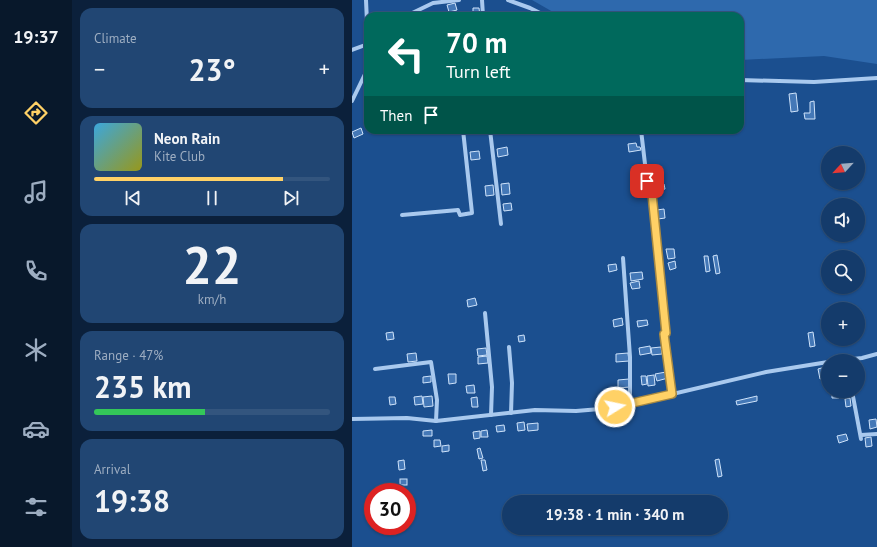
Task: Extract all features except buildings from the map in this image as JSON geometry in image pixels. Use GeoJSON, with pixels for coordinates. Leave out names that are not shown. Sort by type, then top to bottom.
{"type":"FeatureCollection","features":[{"type":"Feature","properties":{"kind":"street"},"geometry":{"type":"LineString","coordinates":[[366,0],[367,12]]}},
{"type":"Feature","properties":{"kind":"street"},"geometry":{"type":"LineString","coordinates":[[414,12],[433,3],[459,0]]}},
{"type":"Feature","properties":{"kind":"street"},"geometry":{"type":"LineString","coordinates":[[482,0],[483,12]]}},
{"type":"Feature","properties":{"kind":"street"},"geometry":{"type":"LineString","coordinates":[[508,0],[538,12]]}},
{"type":"Feature","properties":{"kind":"street"},"geometry":{"type":"LineString","coordinates":[[352,50],[364,46]]}},
{"type":"Feature","properties":{"kind":"street"},"geometry":{"type":"LineString","coordinates":[[352,101],[364,76]]}},
{"type":"Feature","properties":{"kind":"street"},"geometry":{"type":"LineString","coordinates":[[744,80],[814,82],[877,78]]}},
{"type":"Feature","properties":{"kind":"street"},"geometry":{"type":"LineString","coordinates":[[402,215],[458,210],[460,215],[472,213],[464,134]]}},
{"type":"Feature","properties":{"kind":"street"},"geometry":{"type":"LineString","coordinates":[[490,134],[501,224]]}},
{"type":"Feature","properties":{"kind":"street"},"geometry":{"type":"LineString","coordinates":[[641,134],[647,181],[651,184],[666,333],[664,334],[672,394]]}},
{"type":"Feature","properties":{"kind":"street"},"geometry":{"type":"LineString","coordinates":[[623,258],[630,357],[630,404]]}},
{"type":"Feature","properties":{"kind":"street"},"geometry":{"type":"LineString","coordinates":[[485,312],[492,387],[491,415]]}},
{"type":"Feature","properties":{"kind":"street"},"geometry":{"type":"LineString","coordinates":[[509,347],[512,383],[511,413]]}},
{"type":"Feature","properties":{"kind":"street"},"geometry":{"type":"LineString","coordinates":[[865,356],[877,354]]}},
{"type":"Feature","properties":{"kind":"street"},"geometry":{"type":"LineString","coordinates":[[375,369],[431,362],[437,400],[436,421]]}},
{"type":"Feature","properties":{"kind":"street"},"geometry":{"type":"LineString","coordinates":[[352,419],[407,418],[436,421],[535,410],[576,411],[630,404],[766,372],[821,363]]}},
{"type":"Feature","properties":{"kind":"street"},"geometry":{"type":"LineString","coordinates":[[853,398],[861,437],[877,434]]}},
{"type":"Feature","properties":{"kind":"shaded area"},"geometry":{"type":"Polygon","coordinates":[[[532,0],[877,0],[877,64],[824,56],[744,60],[744,12],[553,12],[532,0]]]}},
{"type":"Feature","properties":{"kind":"route"},"geometry":{"type":"LineString","coordinates":[[615,407],[672,394],[667,365],[664,334],[666,333],[651,184],[647,181]]}}]}
